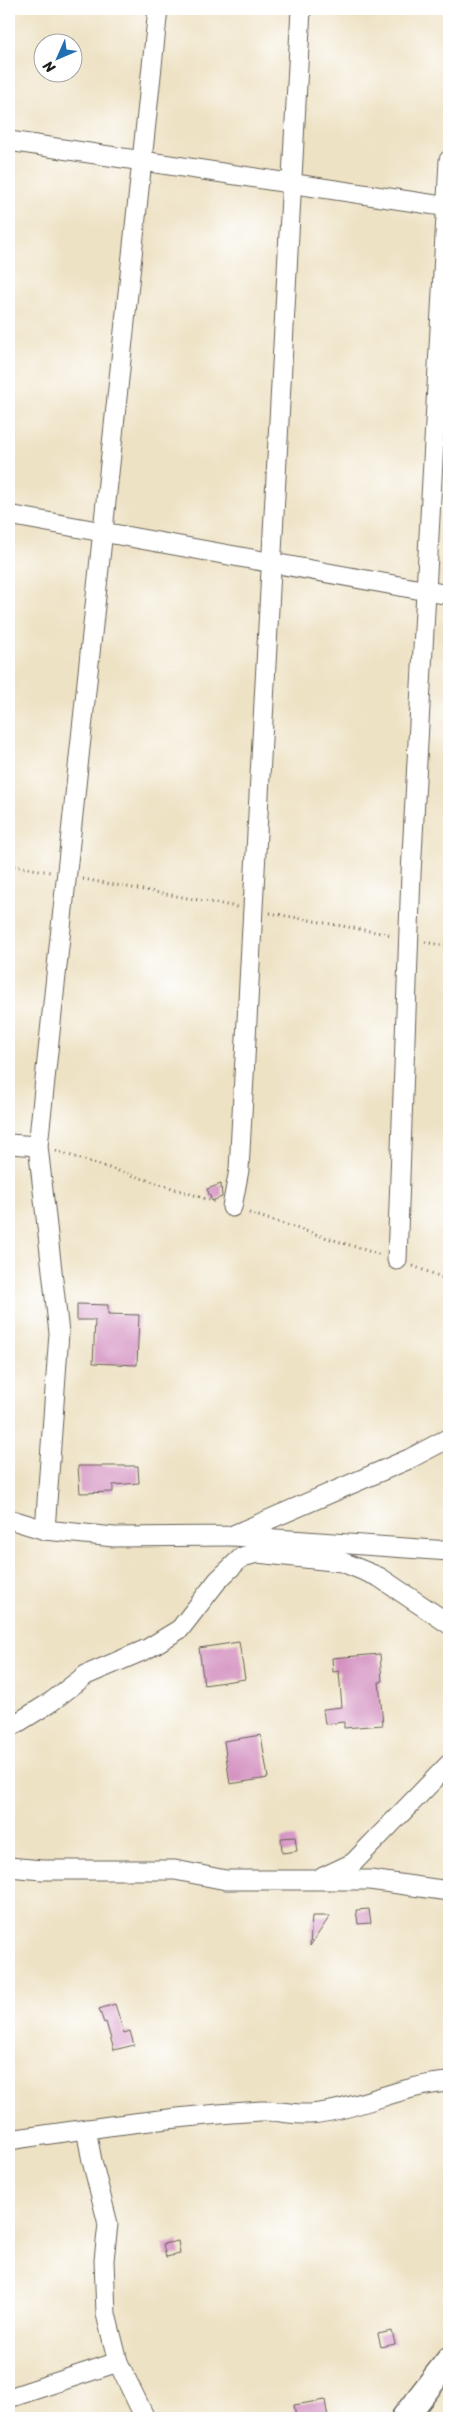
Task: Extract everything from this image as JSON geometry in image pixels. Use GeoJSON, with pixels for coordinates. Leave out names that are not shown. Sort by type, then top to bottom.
{"type":"FeatureCollection","features":[{"type":"Feature","properties":{"kind":"main road"},"geometry":{"type":"LineString","coordinates":[[404,2418],[449,2360]]}},
{"type":"Feature","properties":{"kind":"street"},"geometry":{"type":"LineString","coordinates":[[44,1530],[59,1333],[38,1146],[158,9]]}},
{"type":"Feature","properties":{"kind":"street"},"geometry":{"type":"LineString","coordinates":[[232,1207],[238,1170],[301,9]]}},
{"type":"Feature","properties":{"kind":"street"},"geometry":{"type":"LineString","coordinates":[[9,141],[448,207]]}},
{"type":"Feature","properties":{"kind":"street"},"geometry":{"type":"LineString","coordinates":[[397,1260],[409,938],[449,160]]}},
{"type":"Feature","properties":{"kind":"street"},"geometry":{"type":"LineString","coordinates":[[9,515],[449,595]]}},
{"type":"Feature","properties":{"kind":"street"},"geometry":{"type":"LineString","coordinates":[[9,1144],[38,1146]]}},
{"type":"Feature","properties":{"kind":"street"},"geometry":{"type":"LineString","coordinates":[[231,1536],[409,1458],[449,1438]]}},
{"type":"Feature","properties":{"kind":"street"},"geometry":{"type":"LineString","coordinates":[[9,1518],[44,1530],[114,1538],[231,1536],[449,1550]]}},
{"type":"Feature","properties":{"kind":"street"},"geometry":{"type":"LineString","coordinates":[[9,1728],[51,1702],[86,1675],[147,1649],[180,1629],[218,1580],[242,1557],[257,1553],[342,1562],[379,1577],[449,1624]]}},
{"type":"Feature","properties":{"kind":"street"},"geometry":{"type":"LineString","coordinates":[[317,1880],[353,1863],[449,1764]]}},
{"type":"Feature","properties":{"kind":"street"},"geometry":{"type":"LineString","coordinates":[[9,1867],[42,1870],[175,1870],[226,1880],[370,1880],[449,1891]]}},
{"type":"Feature","properties":{"kind":"street"},"geometry":{"type":"LineString","coordinates":[[9,2140],[86,2129],[262,2110],[309,2114],[350,2106],[389,2093],[449,2082]]}},
{"type":"Feature","properties":{"kind":"street"},"geometry":{"type":"LineString","coordinates":[[86,2129],[108,2224],[104,2260],[106,2314],[118,2362],[145,2418]]}},
{"type":"Feature","properties":{"kind":"street"},"geometry":{"type":"LineString","coordinates":[[9,2398],[118,2362]]}},
{"type":"Feature","properties":{"kind":"path"},"geometry":{"type":"LineString","coordinates":[[9,865],[409,938],[449,947]]}},
{"type":"Feature","properties":{"kind":"building"},"geometry":{"type":"Polygon","coordinates":[[[221,1184],[222,1197],[212,1201],[207,1189],[221,1184]]]}},
{"type":"Feature","properties":{"kind":"building"},"geometry":{"type":"Polygon","coordinates":[[[77,1304],[108,1305],[108,1314],[139,1315],[137,1365],[93,1363],[95,1320],[77,1320],[77,1304]]]}},
{"type":"Feature","properties":{"kind":"building"},"geometry":{"type":"Polygon","coordinates":[[[78,1466],[138,1466],[139,1483],[113,1485],[113,1492],[80,1493],[78,1466]]]}},
{"type":"Feature","properties":{"kind":"building"},"geometry":{"type":"Polygon","coordinates":[[[239,1642],[245,1679],[204,1685],[199,1648],[239,1642]]]}},
{"type":"Feature","properties":{"kind":"building"},"geometry":{"type":"Polygon","coordinates":[[[380,1654],[382,1682],[379,1682],[383,1725],[344,1728],[344,1722],[325,1724],[323,1709],[342,1707],[339,1671],[333,1672],[332,1658],[380,1654]]]}},
{"type":"Feature","properties":{"kind":"building"},"geometry":{"type":"Polygon","coordinates":[[[261,1735],[268,1778],[230,1784],[224,1741],[261,1735]]]}},
{"type":"Feature","properties":{"kind":"building"},"geometry":{"type":"Polygon","coordinates":[[[295,1837],[297,1851],[282,1853],[281,1838],[295,1837]]]}},
{"type":"Feature","properties":{"kind":"building"},"geometry":{"type":"Polygon","coordinates":[[[369,1909],[371,1923],[358,1924],[356,1910],[369,1909]]]}},
{"type":"Feature","properties":{"kind":"building"},"geometry":{"type":"Polygon","coordinates":[[[312,1916],[330,1916],[310,1946],[312,1916]]]}},
{"type":"Feature","properties":{"kind":"building"},"geometry":{"type":"Polygon","coordinates":[[[115,2004],[124,2033],[130,2031],[134,2045],[114,2050],[106,2022],[104,2023],[99,2009],[115,2004]]]}},
{"type":"Feature","properties":{"kind":"building"},"geometry":{"type":"Polygon","coordinates":[[[178,2241],[180,2254],[166,2257],[163,2244],[178,2241]]]}},
{"type":"Feature","properties":{"kind":"building"},"geometry":{"type":"Polygon","coordinates":[[[392,2331],[395,2344],[381,2347],[378,2334],[392,2331]]]}},
{"type":"Feature","properties":{"kind":"building"},"geometry":{"type":"Polygon","coordinates":[[[325,2400],[328,2418],[296,2418],[294,2405],[325,2400]]]}}]}
